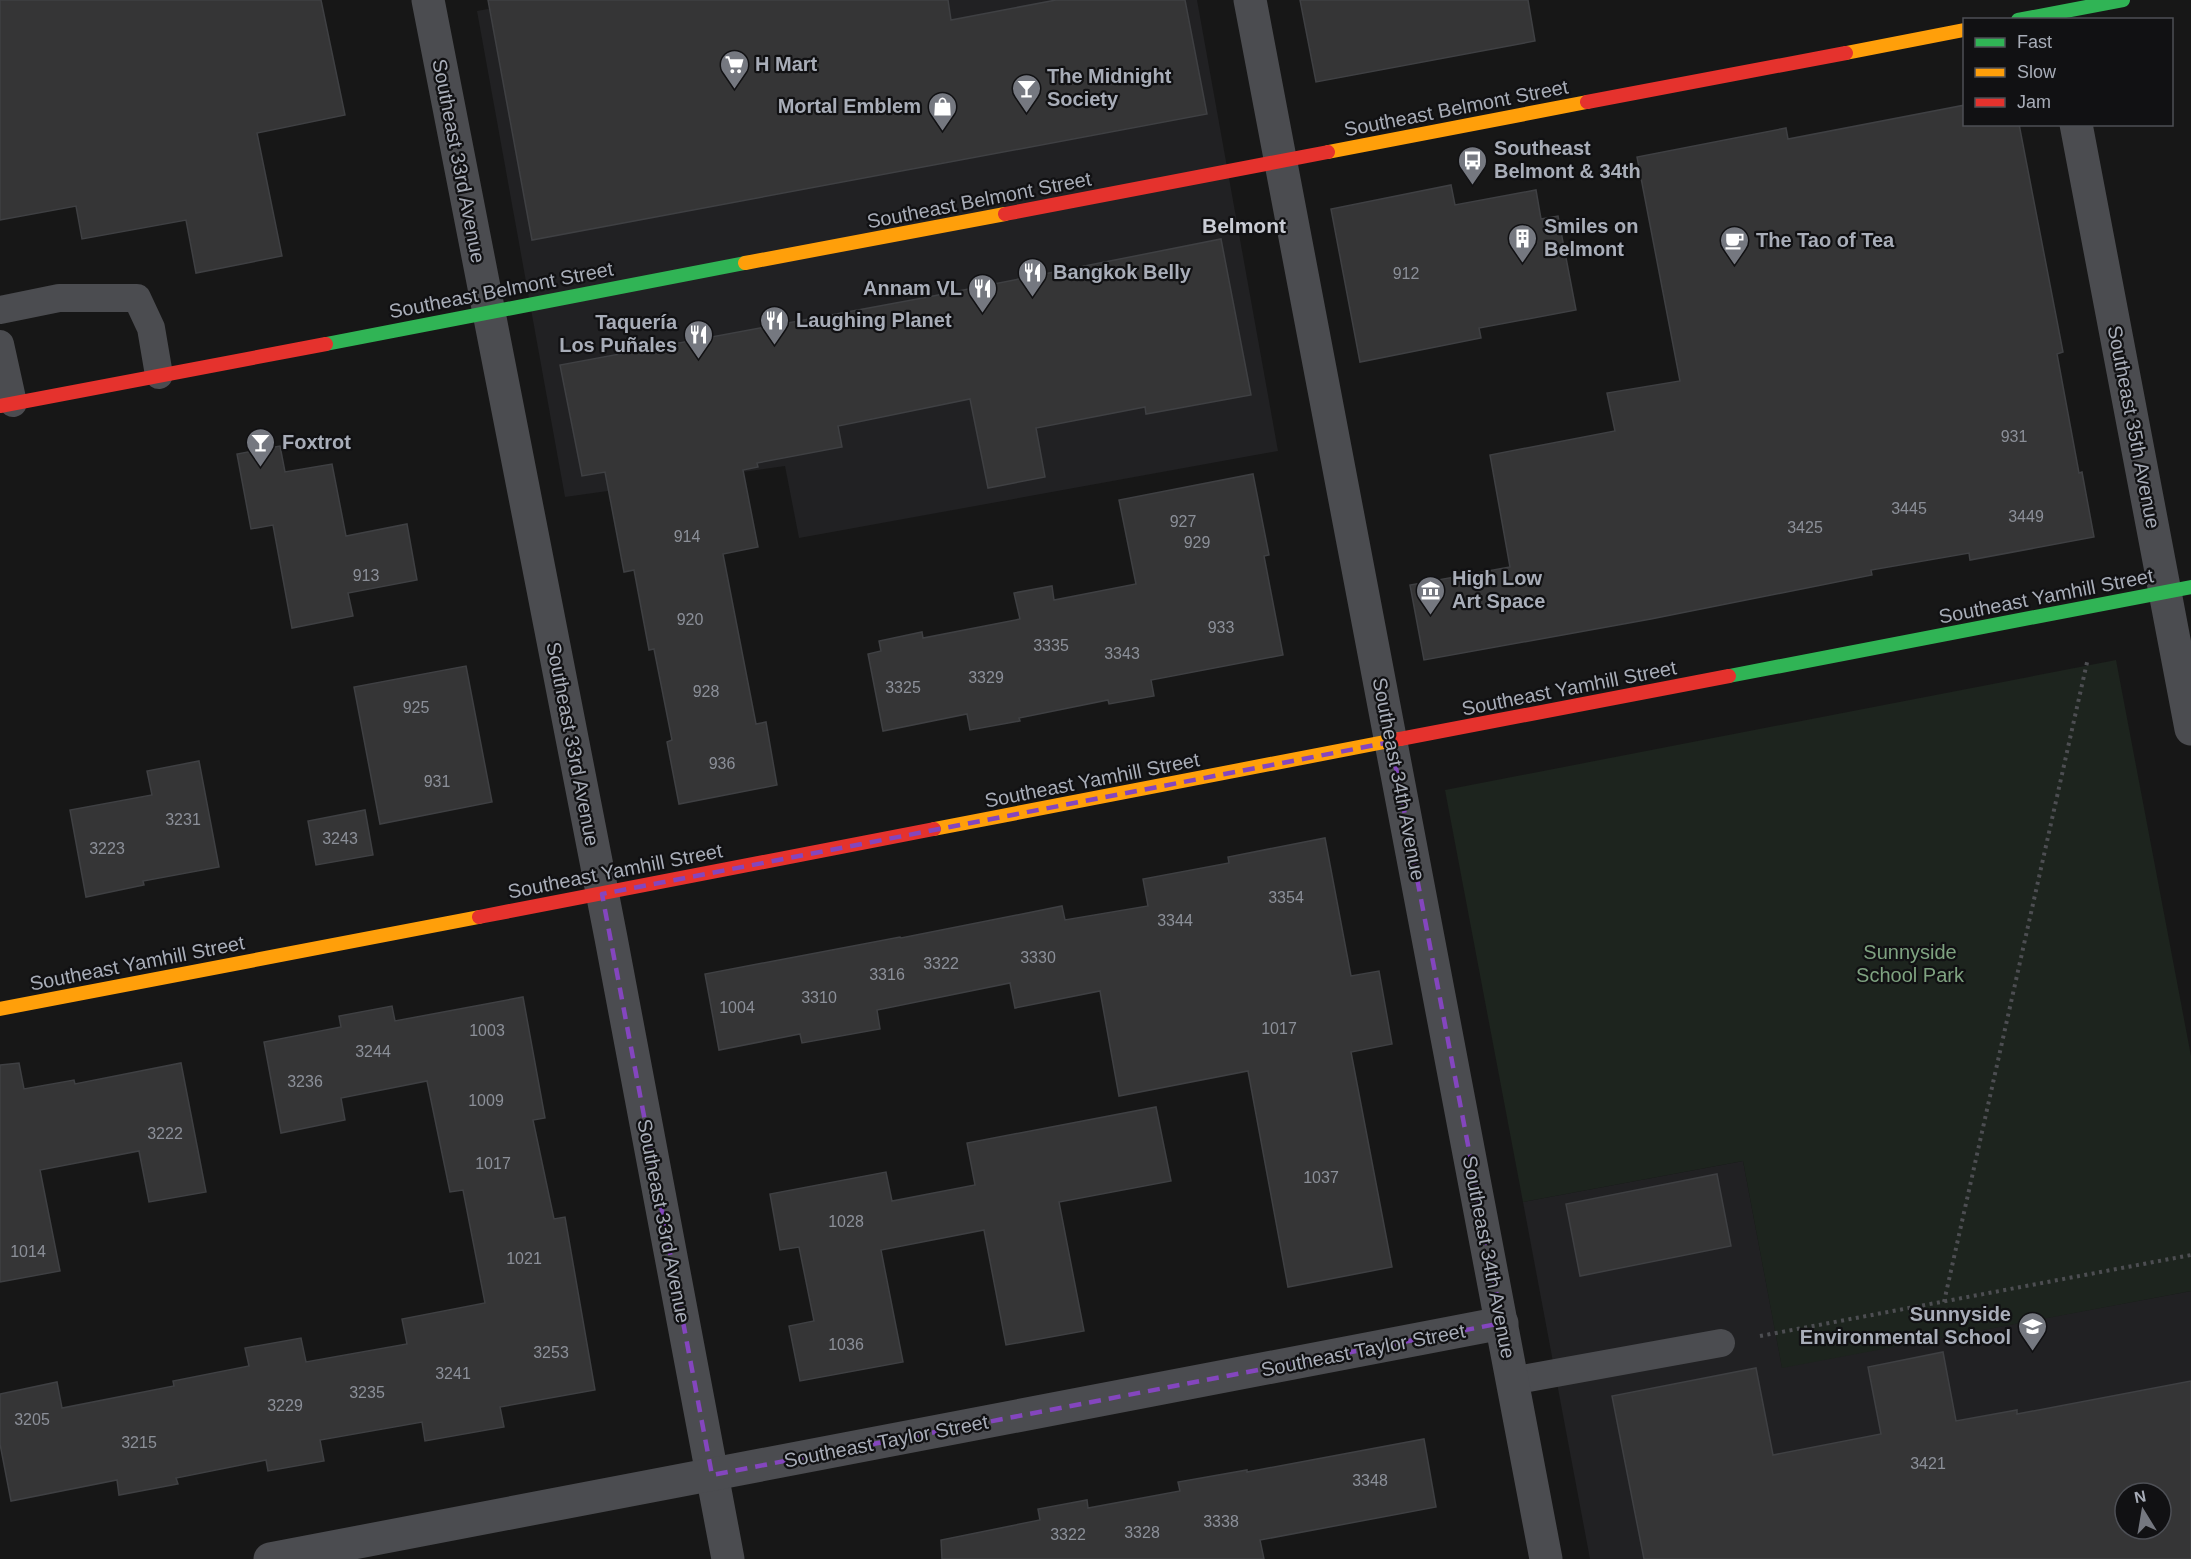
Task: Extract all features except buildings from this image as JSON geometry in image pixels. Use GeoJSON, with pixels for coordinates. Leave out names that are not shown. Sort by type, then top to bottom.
{"type":"FeatureCollection","features":[{"type":"Feature","properties":{"kind":"street","name":"Southeast 33rd Avenue"},"geometry":{"type":"LineString","coordinates":[[428,0],[602,894],[728,1559]]}},
{"type":"Feature","properties":{"kind":"street","name":"Southeast 34th Avenue"},"geometry":{"type":"LineString","coordinates":[[1250,0],[1546,1559]]}},
{"type":"Feature","properties":{"kind":"street"},"geometry":{"type":"LineString","coordinates":[[2026,18],[2123,0]]}},
{"type":"Feature","properties":{"kind":"street","name":"Southeast Belmont Street"},"geometry":{"type":"LineString","coordinates":[[6,405],[1963,30]]}},
{"type":"Feature","properties":{"kind":"street","name":"Southeast 35th Avenue"},"geometry":{"type":"LineString","coordinates":[[2076,126],[2178,590],[2191,729]]}},
{"type":"Feature","properties":{"kind":"street","name":"Southeast Yamhill Street"},"geometry":{"type":"LineString","coordinates":[[0,1010],[2178,590]]}},
{"type":"Feature","properties":{"kind":"street","name":"Southeast Taylor Street"},"geometry":{"type":"LineString","coordinates":[[277,1558],[1502,1323]]}},
{"type":"Feature","properties":{"kind":"lane"},"geometry":{"type":"LineString","coordinates":[[0,310],[59,298],[137,298],[151,328],[159,375]]}},
{"type":"Feature","properties":{"kind":"lane"},"geometry":{"type":"LineString","coordinates":[[0,344],[6,405]]}},
{"type":"Feature","properties":{"kind":"lane"},"geometry":{"type":"LineString","coordinates":[[1512,1381],[1721,1343]]}},
{"type":"Feature","properties":{"kind":"path"},"geometry":{"type":"LineString","coordinates":[[1944,1302],[2088,658]]}},
{"type":"Feature","properties":{"kind":"path"},"geometry":{"type":"LineString","coordinates":[[1721,1343],[2191,1255]]}},
{"type":"Feature","properties":{"kind":"highlighted area"},"geometry":{"type":"Polygon","coordinates":[[[1391,742],[1502,1323],[712,1475],[602,894],[1391,742]]]}},
{"type":"Feature","properties":{"kind":"shaded area"},"geometry":{"type":"Polygon","coordinates":[[[537,0],[1197,0],[1278,451],[799,538],[785,466],[565,497],[477,11],[537,0]]]}},
{"type":"Feature","properties":{"kind":"shaded area","name":"Sunnyside Environmental School"},"geometry":{"type":"Polygon","coordinates":[[[1743,1161],[1782,1367],[2191,1291],[2191,1559],[1590,1559],[1523,1202],[1743,1161]]]}},
{"type":"Feature","properties":{"kind":"green space","name":"Sunnyside School Park"},"geometry":{"type":"Polygon","coordinates":[[[2116,660],[2191,1056],[2191,1291],[1782,1368],[1743,1161],[1523,1202],[1445,790],[2116,660]]]}},
{"type":"Feature","properties":{"kind":"traffic: fast"},"geometry":{"type":"LineString","coordinates":[[2028,18],[2123,0]]}},
{"type":"Feature","properties":{"kind":"traffic: fast"},"geometry":{"type":"LineString","coordinates":[[326,344],[745,263]]}},
{"type":"Feature","properties":{"kind":"traffic: fast"},"geometry":{"type":"LineString","coordinates":[[1729,676],[2191,587]]}},
{"type":"Feature","properties":{"kind":"traffic: slow"},"geometry":{"type":"LineString","coordinates":[[1846,53],[1963,30]]}},
{"type":"Feature","properties":{"kind":"traffic: slow"},"geometry":{"type":"LineString","coordinates":[[1328,152],[1587,102]]}},
{"type":"Feature","properties":{"kind":"traffic: slow"},"geometry":{"type":"LineString","coordinates":[[745,263],[1005,214]]}},
{"type":"Feature","properties":{"kind":"traffic: slow"},"geometry":{"type":"LineString","coordinates":[[934,829],[1400,739]]}},
{"type":"Feature","properties":{"kind":"traffic: slow"},"geometry":{"type":"LineString","coordinates":[[0,1009],[479,917]]}},
{"type":"Feature","properties":{"kind":"traffic: jam"},"geometry":{"type":"LineString","coordinates":[[1587,102],[1846,53]]}},
{"type":"Feature","properties":{"kind":"traffic: jam"},"geometry":{"type":"LineString","coordinates":[[1005,214],[1328,152]]}},
{"type":"Feature","properties":{"kind":"traffic: jam"},"geometry":{"type":"LineString","coordinates":[[0,406],[326,344]]}},
{"type":"Feature","properties":{"kind":"traffic: jam"},"geometry":{"type":"LineString","coordinates":[[1400,739],[1729,676]]}},
{"type":"Feature","properties":{"kind":"traffic: jam"},"geometry":{"type":"LineString","coordinates":[[479,917],[934,829]]}},
{"type":"Feature","properties":{"kind":"place","name":"H Mart"},"geometry":{"type":"Point","coordinates":[734,90]}},
{"type":"Feature","properties":{"kind":"place","name":"The Midnight Society"},"geometry":{"type":"Point","coordinates":[1026,114]}},
{"type":"Feature","properties":{"kind":"place","name":"Mortal Emblem"},"geometry":{"type":"Point","coordinates":[942,132]}},
{"type":"Feature","properties":{"kind":"place","name":"Southeast Belmont & 34th"},"geometry":{"type":"Point","coordinates":[1473,186]}},
{"type":"Feature","properties":{"kind":"place","name":"Smiles on Belmont"},"geometry":{"type":"Point","coordinates":[1523,264]}},
{"type":"Feature","properties":{"kind":"place","name":"The Tao of Tea"},"geometry":{"type":"Point","coordinates":[1735,266]}},
{"type":"Feature","properties":{"kind":"place","name":"Bangkok Belly"},"geometry":{"type":"Point","coordinates":[1032,298]}},
{"type":"Feature","properties":{"kind":"place","name":"Annam VL"},"geometry":{"type":"Point","coordinates":[983,314]}},
{"type":"Feature","properties":{"kind":"place","name":"Laughing Planet"},"geometry":{"type":"Point","coordinates":[775,346]}},
{"type":"Feature","properties":{"kind":"place","name":"Taquería Los Puñales"},"geometry":{"type":"Point","coordinates":[698,360]}},
{"type":"Feature","properties":{"kind":"place","name":"Foxtrot"},"geometry":{"type":"Point","coordinates":[261,468]}},
{"type":"Feature","properties":{"kind":"place","name":"High Low Art Space"},"geometry":{"type":"Point","coordinates":[1431,616]}},
{"type":"Feature","properties":{"kind":"place","name":"Sunnyside Environmental School"},"geometry":{"type":"Point","coordinates":[2032,1352]}},
{"type":"Feature","properties":{"kind":"district","name":"Belmont"},"geometry":{"type":"Point","coordinates":[1244,226]}}]}
